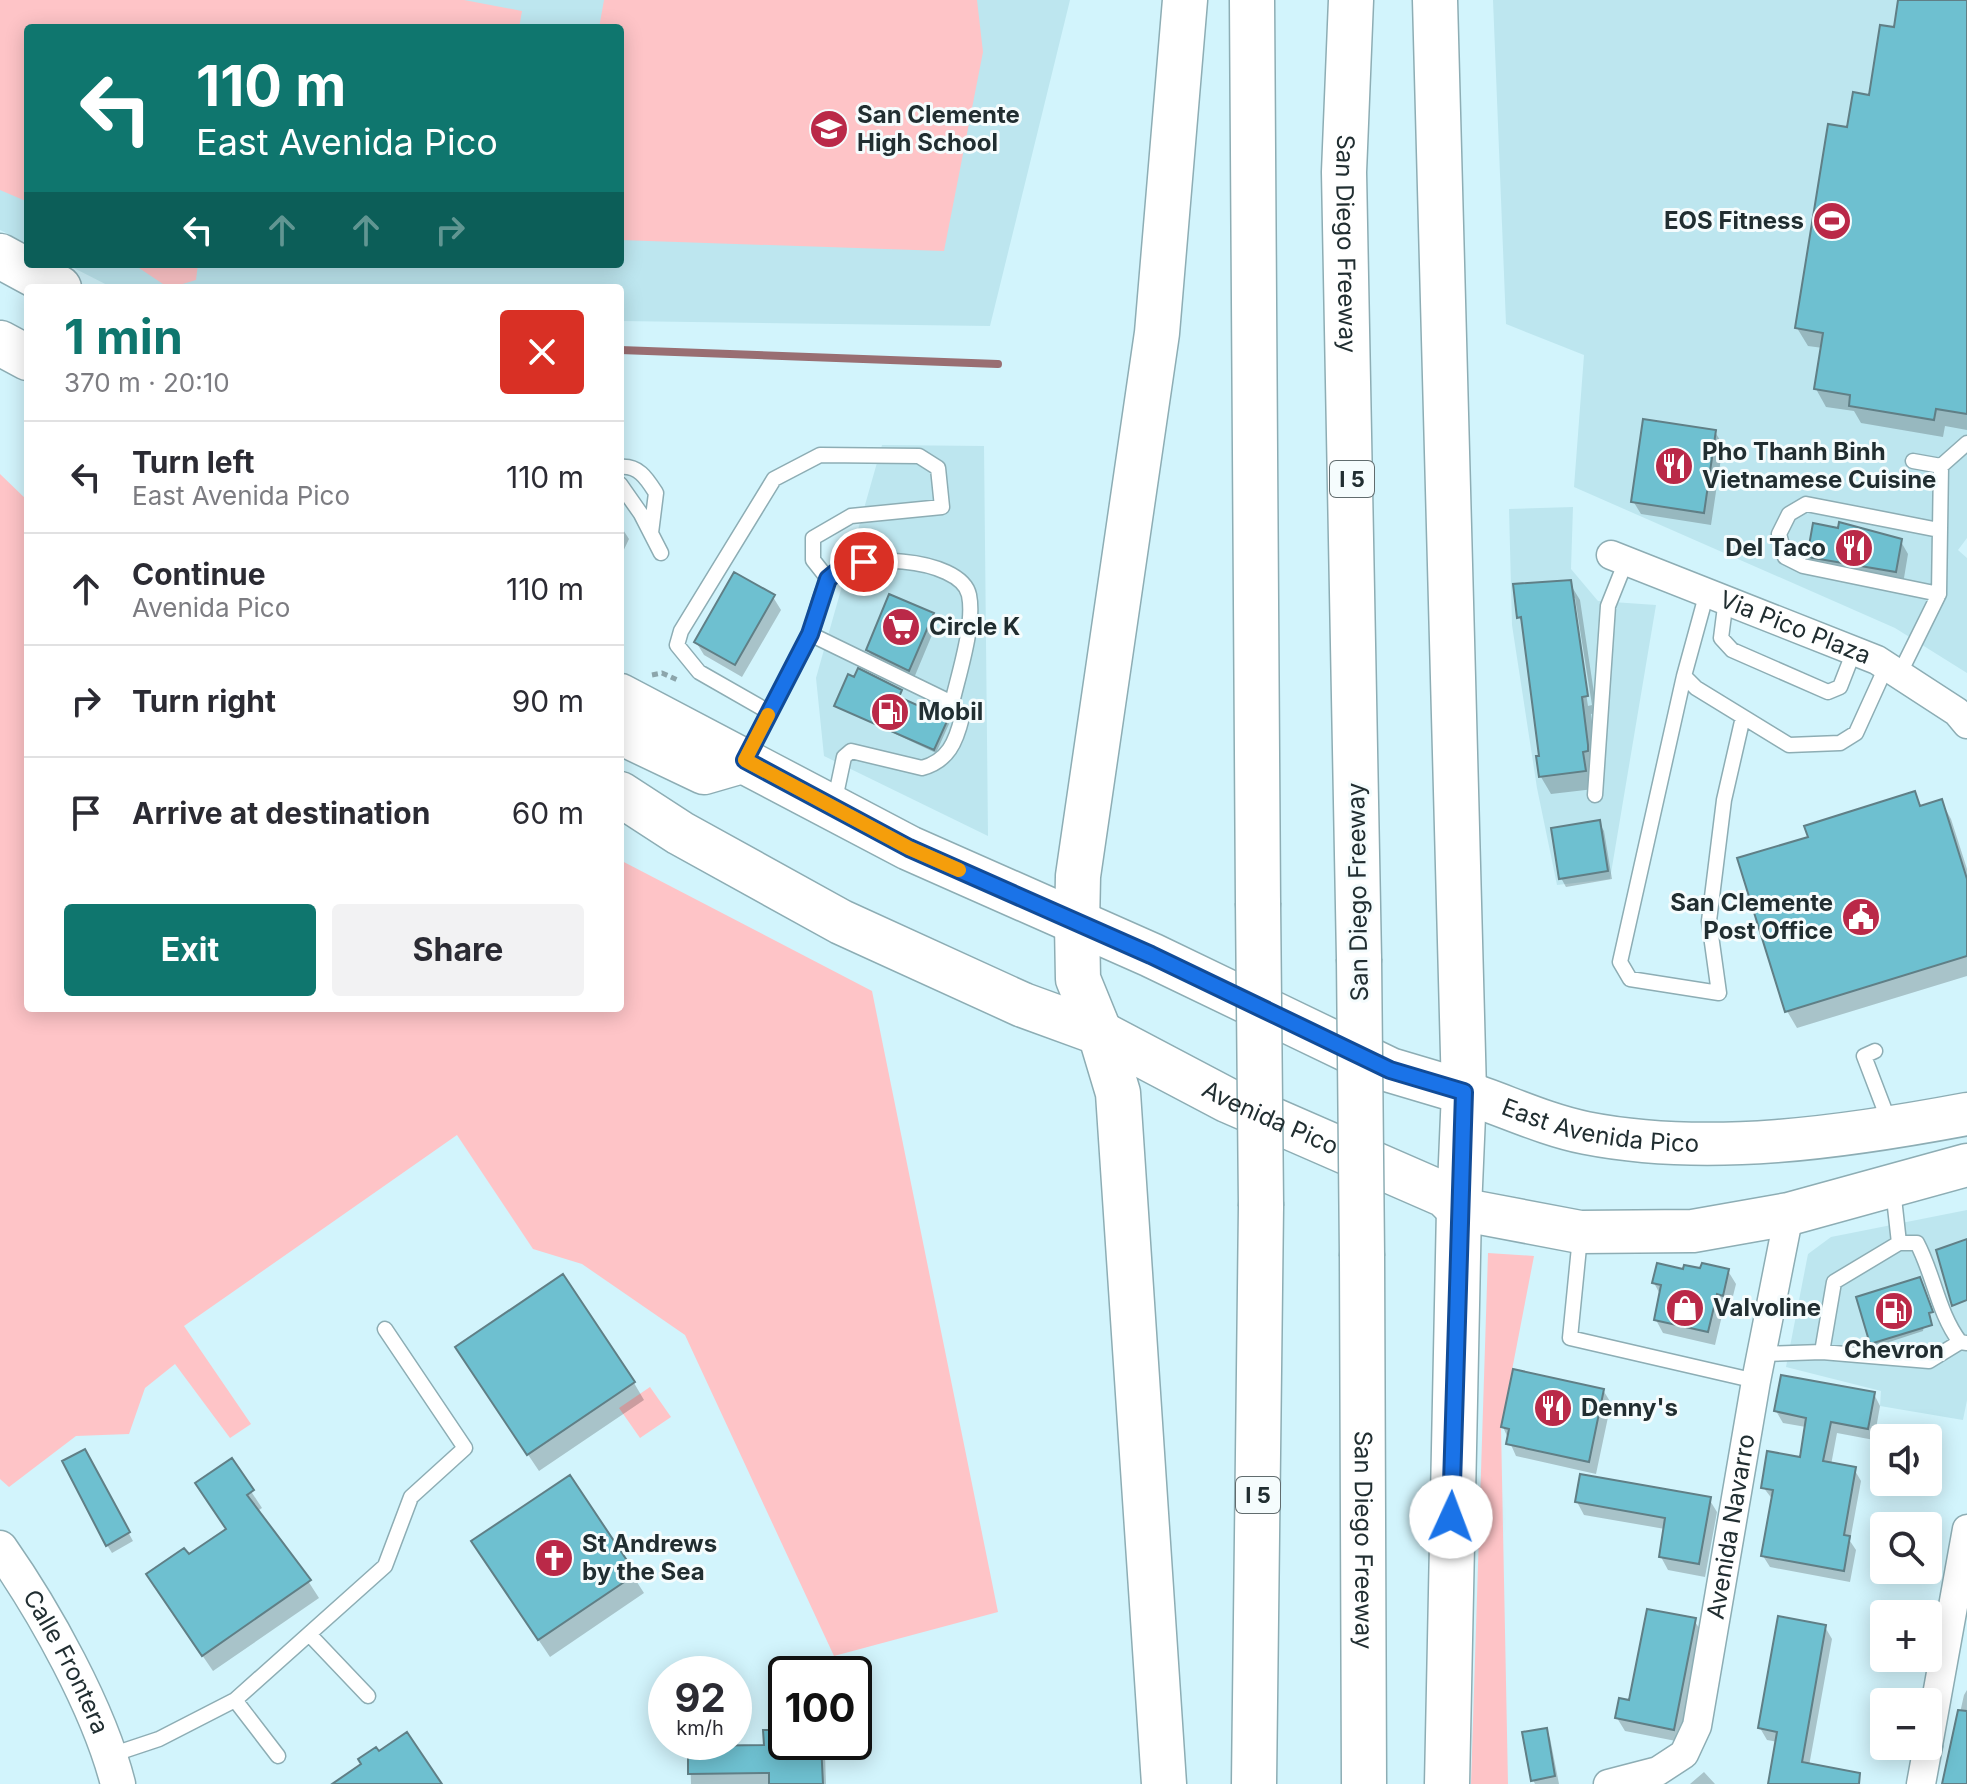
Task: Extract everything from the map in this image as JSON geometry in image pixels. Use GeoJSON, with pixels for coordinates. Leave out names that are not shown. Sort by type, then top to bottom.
{"type":"FeatureCollection","features":[{"type":"Feature","properties":{"kind":"highway"},"geometry":{"type":"LineString","coordinates":[[1164,1784],[1118,1093],[1100,1033],[1078,979],[1077,925],[1078,876],[1157,333],[1185,0]]}},
{"type":"Feature","properties":{"kind":"highway","name":"I 5"},"geometry":{"type":"LineString","coordinates":[[1252,0],[1261,1206],[1254,1784]]}},
{"type":"Feature","properties":{"kind":"highway","name":"San Diego Freeway"},"geometry":{"type":"LineString","coordinates":[[1351,0],[1344,172],[1359,959],[1364,1784]]}},
{"type":"Feature","properties":{"kind":"highway"},"geometry":{"type":"LineString","coordinates":[[1435,0],[1464,1092],[1447,1784]]}},
{"type":"Feature","properties":{"kind":"highway"},"geometry":{"type":"LineString","coordinates":[[0,256],[52,284]]}},
{"type":"Feature","properties":{"kind":"highway"},"geometry":{"type":"LineString","coordinates":[[0,343],[24,356]]}},
{"type":"Feature","properties":{"kind":"highway"},"geometry":{"type":"LineString","coordinates":[[633,687],[745,760],[909,848],[1077,925]]}},
{"type":"Feature","properties":{"kind":"highway"},"geometry":{"type":"LineString","coordinates":[[624,734],[704,772],[745,760]]}},
{"type":"Feature","properties":{"kind":"highway","name":"Avenida Pico"},"geometry":{"type":"LineString","coordinates":[[624,797],[680,833],[841,922],[1023,1005],[1100,1033],[1227,1100],[1445,1195],[1459,1209]]}},
{"type":"Feature","properties":{"kind":"highway","name":"East Avenida Pico"},"geometry":{"type":"LineString","coordinates":[[1077,925],[1151,955],[1390,1070],[1464,1092]]}},
{"type":"Feature","properties":{"kind":"main road","name":"East Avenida Pico"},"geometry":{"type":"LineString","coordinates":[[1464,1092],[1582,1132],[1656,1144],[1756,1143],[1892,1128],[1967,1114]]}},
{"type":"Feature","properties":{"kind":"main road","name":"Avenida Pico"},"geometry":{"type":"LineString","coordinates":[[1459,1209],[1580,1232],[1693,1231],[1789,1214],[1967,1165]]}},
{"type":"Feature","properties":{"kind":"street","name":"Via Pico Plaza"},"geometry":{"type":"LineString","coordinates":[[1618,558],[1854,651],[1893,671],[1957,712],[1967,724]]}},
{"type":"Feature","properties":{"kind":"street","name":"Avenida Navarro"},"geometry":{"type":"LineString","coordinates":[[1608,1784],[1658,1771],[1684,1754],[1697,1726],[1758,1368],[1789,1214]]}},
{"type":"Feature","properties":{"kind":"street"},"geometry":{"type":"LineString","coordinates":[[1938,1688],[1967,1529]]}},
{"type":"Feature","properties":{"kind":"street","name":"Calle Frontera"},"geometry":{"type":"LineString","coordinates":[[0,1548],[22,1579],[69,1665],[114,1770]]}},
{"type":"Feature","properties":{"kind":"street"},"geometry":{"type":"LineString","coordinates":[[1921,1784],[1925,1760]]}},
{"type":"Feature","properties":{"kind":"lane"},"geometry":{"type":"LineString","coordinates":[[1684,676],[1696,688],[1789,745],[1840,743],[1856,733],[1939,594],[1941,466],[1967,443]]}},
{"type":"Feature","properties":{"kind":"lane"},"geometry":{"type":"LineString","coordinates":[[769,712],[699,672],[677,645],[681,631],[774,479],[820,455],[919,456],[938,468],[942,507],[851,516],[822,530],[813,538],[813,560],[828,579]]}},
{"type":"Feature","properties":{"kind":"lane"},"geometry":{"type":"LineString","coordinates":[[1913,461],[1941,466]]}},
{"type":"Feature","properties":{"kind":"lane"},"geometry":{"type":"LineString","coordinates":[[624,466],[643,473],[656,493],[651,533]]}},
{"type":"Feature","properties":{"kind":"lane"},"geometry":{"type":"LineString","coordinates":[[624,490],[661,553]]}},
{"type":"Feature","properties":{"kind":"lane"},"geometry":{"type":"LineString","coordinates":[[1939,530],[1806,504],[1789,514],[1779,534],[1785,557],[1803,566],[1939,594]]}},
{"type":"Feature","properties":{"kind":"lane"},"geometry":{"type":"LineString","coordinates":[[1595,795],[1608,606],[1618,558]]}},
{"type":"Feature","properties":{"kind":"lane"},"geometry":{"type":"LineString","coordinates":[[745,760],[810,634],[828,579],[845,565],[883,559],[918,564],[947,573],[969,593],[967,636],[952,703]]}},
{"type":"Feature","properties":{"kind":"lane"},"geometry":{"type":"LineString","coordinates":[[1717,596],[1721,638],[1732,650],[1828,692],[1840,687],[1854,651]]}},
{"type":"Feature","properties":{"kind":"lane"},"geometry":{"type":"LineString","coordinates":[[1717,596],[1684,676],[1620,962],[1630,979],[1719,993],[1709,921],[1724,800],[1743,717]]}},
{"type":"Feature","properties":{"kind":"lane"},"geometry":{"type":"LineString","coordinates":[[810,634],[952,703],[962,717],[956,740],[943,758],[922,768],[851,751],[844,757],[833,807]]}},
{"type":"Feature","properties":{"kind":"lane"},"geometry":{"type":"LineString","coordinates":[[1875,1051],[1864,1056],[1892,1128]]}},
{"type":"Feature","properties":{"kind":"lane"},"geometry":{"type":"LineString","coordinates":[[1892,1185],[1899,1243]]}},
{"type":"Feature","properties":{"kind":"lane"},"geometry":{"type":"LineString","coordinates":[[1580,1232],[1570,1338],[1758,1368],[1822,1352],[1929,1361],[1963,1342],[1948,1325],[1928,1263],[1917,1243],[1899,1243],[1834,1282],[1822,1352]]}},
{"type":"Feature","properties":{"kind":"lane"},"geometry":{"type":"LineString","coordinates":[[114,1770],[159,1739],[235,1700],[385,1566],[411,1497],[465,1448],[385,1329]]}},
{"type":"Feature","properties":{"kind":"lane"},"geometry":{"type":"LineString","coordinates":[[309,1634],[368,1696]]}},
{"type":"Feature","properties":{"kind":"lane"},"geometry":{"type":"LineString","coordinates":[[235,1700],[278,1756]]}},
{"type":"Feature","properties":{"kind":"path"},"geometry":{"type":"LineString","coordinates":[[633,687],[662,673],[684,683],[694,681],[699,672]]}},
{"type":"Feature","properties":{"kind":"shaded area","name":"San Clemente High School"},"geometry":{"type":"Polygon","coordinates":[[[0,0],[1070,0],[990,326],[624,321],[624,284],[105,284],[74,268],[624,268],[624,24],[24,24],[24,242],[0,230],[0,0]]]}},
{"type":"Feature","properties":{"kind":"shaded area"},"geometry":{"type":"Polygon","coordinates":[[[0,0],[464,0],[522,11],[520,24],[24,24],[24,200],[0,190],[0,0]]]}},
{"type":"Feature","properties":{"kind":"shaded area"},"geometry":{"type":"Polygon","coordinates":[[[604,0],[977,0],[983,52],[944,251],[624,240],[624,24],[600,24],[604,0]]]}},
{"type":"Feature","properties":{"kind":"shaded area"},"geometry":{"type":"Polygon","coordinates":[[[1493,0],[1967,0],[1967,538],[1958,550],[1967,558],[1967,673],[1895,628],[1574,487],[1584,355],[1506,324],[1493,0]]]}},
{"type":"Feature","properties":{"kind":"shaded area"},"geometry":{"type":"Polygon","coordinates":[[[139,268],[198,268],[196,280],[163,284],[139,268]]]}},
{"type":"Feature","properties":{"kind":"shaded area"},"geometry":{"type":"Polygon","coordinates":[[[882,445],[984,446],[988,836],[824,756],[816,678],[882,445]]]}},
{"type":"Feature","properties":{"kind":"shaded area"},"geometry":{"type":"Polygon","coordinates":[[[0,474],[24,497],[24,1012],[624,1012],[624,862],[872,991],[998,1612],[834,1656],[685,1335],[582,1264],[533,1249],[457,1135],[184,1326],[251,1424],[230,1438],[175,1364],[145,1388],[129,1434],[76,1436],[9,1487],[0,1479],[0,474]]]}},
{"type":"Feature","properties":{"kind":"shaded area"},"geometry":{"type":"Polygon","coordinates":[[[1573,507],[1571,569],[1598,601],[1656,605],[1610,879],[1557,885],[1537,788],[1512,625],[1509,509],[1573,507]]]}},
{"type":"Feature","properties":{"kind":"shaded area"},"geometry":{"type":"Polygon","coordinates":[[[1967,1210],[1967,1400],[1963,1420],[1880,1406],[1881,1391],[1786,1367],[1808,1254],[1831,1237],[1967,1210]]]}},
{"type":"Feature","properties":{"kind":"shaded area"},"geometry":{"type":"Polygon","coordinates":[[[1488,1253],[1534,1256],[1501,1427],[1508,1784],[1471,1784],[1488,1253]]]}},
{"type":"Feature","properties":{"kind":"shaded area"},"geometry":{"type":"Polygon","coordinates":[[[650,1387],[671,1417],[640,1438],[619,1408],[650,1387]]]}},
{"type":"Feature","properties":{"kind":"building"},"geometry":{"type":"Polygon","coordinates":[[[1898,0],[1967,0],[1967,414],[1936,409],[1934,420],[1849,406],[1850,395],[1814,389],[1823,333],[1795,328],[1828,124],[1847,127],[1853,92],[1869,95],[1880,25],[1894,27],[1898,0]]]}},
{"type":"Feature","properties":{"kind":"building","name":"Pho Thanh Binh Vietnamese Cuisine"},"geometry":{"type":"Polygon","coordinates":[[[1643,419],[1716,430],[1704,513],[1631,502],[1643,419]]]}},
{"type":"Feature","properties":{"kind":"building","name":"Del Taco"},"geometry":{"type":"Polygon","coordinates":[[[1839,522],[1902,539],[1896,572],[1807,557],[1813,523],[1838,528],[1839,522]]]}},
{"type":"Feature","properties":{"kind":"building"},"geometry":{"type":"Polygon","coordinates":[[[734,572],[775,595],[735,665],[694,642],[734,572]]]}},
{"type":"Feature","properties":{"kind":"building"},"geometry":{"type":"Polygon","coordinates":[[[1571,580],[1588,696],[1582,697],[1588,745],[1588,751],[1583,752],[1586,771],[1539,777],[1521,617],[1517,618],[1513,584],[1571,580]]]}},
{"type":"Feature","properties":{"kind":"building","name":"Circle K"},"geometry":{"type":"Polygon","coordinates":[[[889,594],[934,613],[909,671],[866,650],[889,594]]]}},
{"type":"Feature","properties":{"kind":"building"},"geometry":{"type":"Polygon","coordinates":[[[858,668],[902,690],[899,697],[948,719],[934,750],[834,706],[848,674],[854,677],[858,668]]]}},
{"type":"Feature","properties":{"kind":"building","name":"San Clemente Post Office"},"geometry":{"type":"Polygon","coordinates":[[[1915,791],[1920,806],[1942,799],[1967,879],[1967,956],[1785,1012],[1737,858],[1808,837],[1804,826],[1915,791]]]}},
{"type":"Feature","properties":{"kind":"building"},"geometry":{"type":"Polygon","coordinates":[[[1600,820],[1608,871],[1559,879],[1551,828],[1600,820]]]}},
{"type":"Feature","properties":{"kind":"building"},"geometry":{"type":"Polygon","coordinates":[[[1967,1239],[1967,1300],[1952,1306],[1936,1250],[1967,1239]]]}},
{"type":"Feature","properties":{"kind":"building","name":"Valvoline"},"geometry":{"type":"Polygon","coordinates":[[[1657,1263],[1683,1269],[1684,1265],[1700,1268],[1702,1263],[1729,1269],[1723,1296],[1717,1294],[1708,1332],[1654,1320],[1661,1285],[1652,1283],[1657,1263]]]}},
{"type":"Feature","properties":{"kind":"building"},"geometry":{"type":"Polygon","coordinates":[[[563,1274],[635,1382],[527,1455],[455,1347],[563,1274]]]}},
{"type":"Feature","properties":{"kind":"building","name":"Chevron"},"geometry":{"type":"Polygon","coordinates":[[[1920,1277],[1933,1312],[1929,1313],[1932,1325],[1870,1344],[1856,1297],[1920,1277]]]}},
{"type":"Feature","properties":{"kind":"building","name":"Denny's"},"geometry":{"type":"Polygon","coordinates":[[[1513,1369],[1604,1389],[1589,1462],[1506,1444],[1509,1429],[1501,1427],[1513,1369]]]}},
{"type":"Feature","properties":{"kind":"building"},"geometry":{"type":"Polygon","coordinates":[[[1781,1375],[1875,1392],[1868,1429],[1831,1422],[1823,1461],[1856,1467],[1844,1535],[1850,1536],[1844,1571],[1761,1556],[1773,1490],[1761,1488],[1767,1451],[1800,1457],[1806,1418],[1774,1411],[1781,1375]]]}},
{"type":"Feature","properties":{"kind":"building"},"geometry":{"type":"Polygon","coordinates":[[[85,1449],[130,1532],[106,1546],[62,1461],[85,1449]]]}},
{"type":"Feature","properties":{"kind":"building"},"geometry":{"type":"Polygon","coordinates":[[[232,1458],[254,1490],[247,1495],[311,1580],[202,1656],[146,1574],[184,1548],[189,1554],[226,1529],[195,1483],[232,1458]]]}},
{"type":"Feature","properties":{"kind":"building"},"geometry":{"type":"Polygon","coordinates":[[[1580,1474],[1711,1497],[1699,1564],[1659,1557],[1665,1518],[1575,1502],[1580,1474]]]}},
{"type":"Feature","properties":{"kind":"building","name":"St Andrews by the Sea"},"geometry":{"type":"Polygon","coordinates":[[[570,1475],[636,1574],[538,1640],[471,1541],[570,1475]]]}},
{"type":"Feature","properties":{"kind":"building"},"geometry":{"type":"Polygon","coordinates":[[[1647,1609],[1696,1618],[1674,1730],[1615,1718],[1619,1698],[1629,1700],[1647,1609]]]}},
{"type":"Feature","properties":{"kind":"building"},"geometry":{"type":"Polygon","coordinates":[[[1778,1616],[1826,1625],[1802,1762],[1860,1773],[1859,1784],[1768,1784],[1777,1732],[1758,1728],[1778,1616]]]}},
{"type":"Feature","properties":{"kind":"building"},"geometry":{"type":"Polygon","coordinates":[[[1958,1710],[1967,1711],[1967,1784],[1942,1784],[1958,1710]]]}},
{"type":"Feature","properties":{"kind":"building"},"geometry":{"type":"Polygon","coordinates":[[[1547,1728],[1555,1776],[1531,1781],[1522,1732],[1547,1728]]]}},
{"type":"Feature","properties":{"kind":"building"},"geometry":{"type":"Polygon","coordinates":[[[763,1730],[768,1730],[768,1760],[822,1760],[823,1784],[769,1784],[769,1773],[688,1774],[688,1760],[752,1760],[752,1745],[764,1745],[763,1730]]]}},
{"type":"Feature","properties":{"kind":"building"},"geometry":{"type":"Polygon","coordinates":[[[407,1732],[442,1784],[332,1784],[361,1764],[358,1759],[376,1747],[379,1751],[407,1732]]]}},
{"type":"Feature","properties":{"kind":"waterway"},"geometry":{"type":"LineString","coordinates":[[624,350],[998,364]]}},
{"type":"Feature","properties":{"kind":"slow traffic"},"geometry":{"type":"LineString","coordinates":[[768,715],[745,760],[909,848],[959,870]]}},
{"type":"Feature","properties":{"kind":"place","name":"San Clemente High School"},"geometry":{"type":"Point","coordinates":[829,129]}},
{"type":"Feature","properties":{"kind":"place","name":"EOS Fitness"},"geometry":{"type":"Point","coordinates":[1832,221]}},
{"type":"Feature","properties":{"kind":"place","name":"Pho Thanh Binh Vietnamese Cuisine"},"geometry":{"type":"Point","coordinates":[1674,466]}},
{"type":"Feature","properties":{"kind":"place","name":"Del Taco"},"geometry":{"type":"Point","coordinates":[1854,548]}},
{"type":"Feature","properties":{"kind":"place","name":"Circle K"},"geometry":{"type":"Point","coordinates":[901,627]}},
{"type":"Feature","properties":{"kind":"place","name":"Mobil"},"geometry":{"type":"Point","coordinates":[890,712]}},
{"type":"Feature","properties":{"kind":"place","name":"San Clemente Post Office"},"geometry":{"type":"Point","coordinates":[1861,917]}},
{"type":"Feature","properties":{"kind":"place","name":"Valvoline"},"geometry":{"type":"Point","coordinates":[1685,1308]}},
{"type":"Feature","properties":{"kind":"place","name":"Chevron"},"geometry":{"type":"Point","coordinates":[1894,1311]}},
{"type":"Feature","properties":{"kind":"place","name":"Denny's"},"geometry":{"type":"Point","coordinates":[1553,1408]}},
{"type":"Feature","properties":{"kind":"place","name":"St Andrews by the Sea"},"geometry":{"type":"Point","coordinates":[554,1558]}},
{"type":"Feature","properties":{"kind":"route"},"geometry":{"type":"LineString","coordinates":[[864,562],[845,565],[828,579],[810,634],[745,760],[909,848],[1077,925],[1151,955],[1390,1070],[1464,1092],[1451,1517]]}}]}
